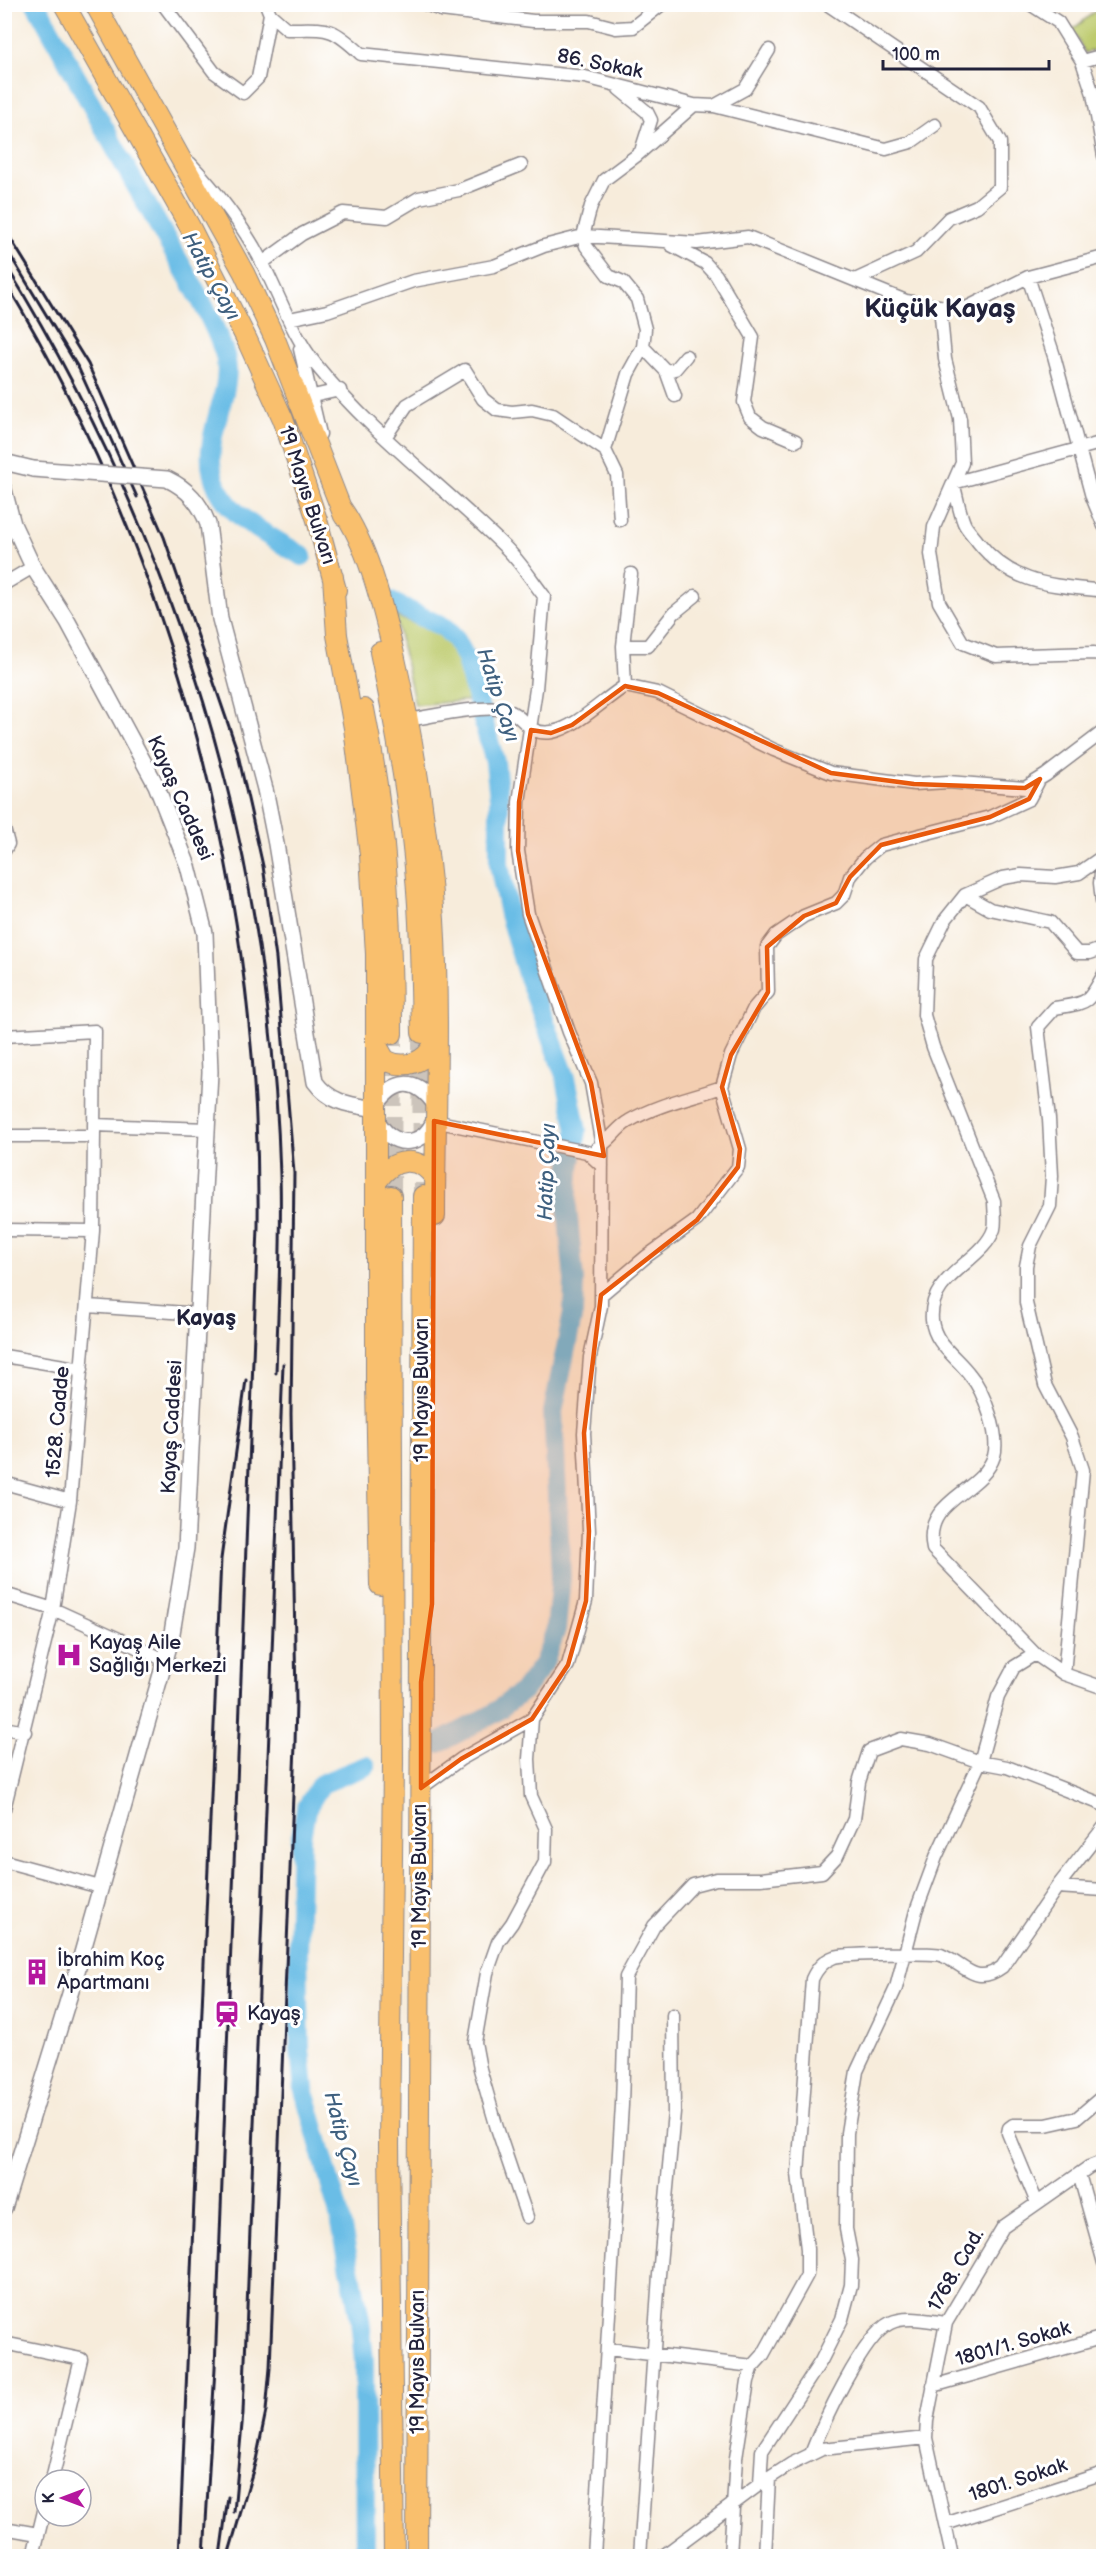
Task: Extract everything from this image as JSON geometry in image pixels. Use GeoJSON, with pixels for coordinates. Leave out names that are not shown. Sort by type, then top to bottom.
{"type":"FeatureCollection","features":[{"type":"Feature","properties":{"kind":"highway","name":"19 Mayıs Bulvarı"},"geometry":{"type":"LineString","coordinates":[[64,4],[190,227],[247,340],[284,419],[318,520],[333,577],[370,855],[384,1039],[377,1111],[377,1491],[382,1700],[393,1751]]}},
{"type":"Feature","properties":{"kind":"highway","name":"19 Mayıs Bulvarı"},"geometry":{"type":"LineString","coordinates":[[95,4],[244,273],[275,339],[325,462],[378,618]]}},
{"type":"Feature","properties":{"kind":"highway"},"geometry":{"type":"LineString","coordinates":[[340,506],[354,526],[372,579],[378,618],[423,812],[434,921],[425,1057],[404,1065],[385,1060],[384,1039]]}},
{"type":"Feature","properties":{"kind":"highway"},"geometry":{"type":"LineString","coordinates":[[421,1682],[429,1649],[432,1605],[435,1178],[434,1112],[428,1038]]}},
{"type":"Feature","properties":{"kind":"highway"},"geometry":{"type":"LineString","coordinates":[[377,1181],[384,1170],[394,1164],[412,1161],[429,1169],[435,1178]]}},
{"type":"Feature","properties":{"kind":"highway","name":"19 Mayıs Bulvarı"},"geometry":{"type":"LineString","coordinates":[[391,1196],[393,1751],[389,2145],[394,2408],[394,2556]]}},
{"type":"Feature","properties":{"kind":"highway","name":"19 Mayıs Bulvarı"},"geometry":{"type":"LineString","coordinates":[[417,2556],[423,1196]]}},
{"type":"Feature","properties":{"kind":"highway"},"geometry":{"type":"LineString","coordinates":[[381,2556],[394,2408]]}},
{"type":"Feature","properties":{"kind":"highway"},"geometry":{"type":"LineString","coordinates":[[418,2421],[432,2556]]}},
{"type":"Feature","properties":{"kind":"street"},"geometry":{"type":"LineString","coordinates":[[163,4],[214,72],[243,93],[258,78],[268,9]]}},
{"type":"Feature","properties":{"kind":"street","name":"86. Sokak"},"geometry":{"type":"LineString","coordinates":[[425,4],[441,10],[533,21],[589,21],[616,28],[633,27],[662,4]]}},
{"type":"Feature","properties":{"kind":"street"},"geometry":{"type":"LineString","coordinates":[[827,4],[979,107],[1000,142],[1000,187],[977,206],[949,218],[916,252],[855,279]]}},
{"type":"Feature","properties":{"kind":"street"},"geometry":{"type":"LineString","coordinates":[[1030,4],[1058,22],[1082,61],[1093,94],[1104,156]]}},
{"type":"Feature","properties":{"kind":"street","name":"86. Sokak"},"geometry":{"type":"LineString","coordinates":[[268,9],[287,29],[320,29],[338,32],[361,54],[585,77],[694,105],[714,106],[886,149],[911,142],[935,125]]}},
{"type":"Feature","properties":{"kind":"street"},"geometry":{"type":"LineString","coordinates":[[714,106],[745,89],[769,50]]}},
{"type":"Feature","properties":{"kind":"street"},"geometry":{"type":"LineString","coordinates":[[1082,61],[1104,55]]}},
{"type":"Feature","properties":{"kind":"street"},"geometry":{"type":"LineString","coordinates":[[615,86],[647,112],[651,120],[641,152]]}},
{"type":"Feature","properties":{"kind":"street"},"geometry":{"type":"LineString","coordinates":[[605,450],[628,374],[643,347],[645,329],[637,299],[623,282],[609,276],[586,246],[584,236],[591,206],[604,180],[641,152],[694,105]]}},
{"type":"Feature","properties":{"kind":"street"},"geometry":{"type":"LineString","coordinates":[[170,141],[218,192],[262,263],[297,338],[313,396],[325,462]]}},
{"type":"Feature","properties":{"kind":"street"},"geometry":{"type":"LineString","coordinates":[[262,263],[302,234],[343,213],[387,217],[419,198],[459,190],[521,165]]}},
{"type":"Feature","properties":{"kind":"street"},"geometry":{"type":"LineString","coordinates":[[289,319],[327,311],[413,281],[494,266],[544,246],[584,236],[697,243],[748,237],[906,301],[963,310],[1028,277],[1104,257]]}},
{"type":"Feature","properties":{"kind":"street"},"geometry":{"type":"LineString","coordinates":[[659,240],[689,252],[705,263],[716,275],[753,337],[744,402],[750,417],[796,441]]}},
{"type":"Feature","properties":{"kind":"street"},"geometry":{"type":"LineString","coordinates":[[1028,277],[1054,356],[1079,449],[1104,526]]}},
{"type":"Feature","properties":{"kind":"street"},"geometry":{"type":"LineString","coordinates":[[940,306],[945,359],[960,419],[962,463],[934,527],[931,554],[939,602],[963,643],[996,656],[1094,653],[1104,655]]}},
{"type":"Feature","properties":{"kind":"street"},"geometry":{"type":"LineString","coordinates":[[297,338],[318,367],[340,390],[506,548],[544,596],[531,730],[519,802],[518,851],[528,914],[569,1032],[591,1083],[602,1146],[601,1306],[590,1357],[584,1433],[589,1531],[586,1601],[568,1665],[532,1719],[460,1759],[421,1788]]}},
{"type":"Feature","properties":{"kind":"street"},"geometry":{"type":"LineString","coordinates":[[643,347],[666,371],[675,396]]}},
{"type":"Feature","properties":{"kind":"street"},"geometry":{"type":"LineString","coordinates":[[666,371],[675,369],[686,356]]}},
{"type":"Feature","properties":{"kind":"street"},"geometry":{"type":"LineString","coordinates":[[386,436],[407,405],[465,370],[483,399],[498,410],[512,412],[532,410],[553,415],[605,450],[616,475],[620,520]]}},
{"type":"Feature","properties":{"kind":"street"},"geometry":{"type":"LineString","coordinates":[[313,396],[340,390]]}},
{"type":"Feature","properties":{"kind":"street"},"geometry":{"type":"LineString","coordinates":[[953,483],[1104,442]]}},
{"type":"Feature","properties":{"kind":"street"},"geometry":{"type":"LineString","coordinates":[[4,462],[33,469],[167,479],[181,486],[202,508],[208,524],[224,638],[265,789],[276,844],[315,1082],[330,1098],[340,1103],[377,1111]]}},
{"type":"Feature","properties":{"kind":"street"},"geometry":{"type":"LineString","coordinates":[[953,483],[965,524],[984,549],[1001,565],[1038,583],[1104,591]]}},
{"type":"Feature","properties":{"kind":"street","name":"Kayaş Caddesi"},"geometry":{"type":"LineString","coordinates":[[4,490],[13,524],[33,567],[68,621],[145,764],[173,824],[189,866],[205,933],[210,1027],[200,1314],[186,1548],[165,1660],[100,1887],[9,2184],[4,2208]]}},
{"type":"Feature","properties":{"kind":"street"},"geometry":{"type":"LineString","coordinates":[[4,584],[33,567]]}},
{"type":"Feature","properties":{"kind":"street"},"geometry":{"type":"LineString","coordinates":[[625,686],[623,646],[631,574]]}},
{"type":"Feature","properties":{"kind":"street"},"geometry":{"type":"LineString","coordinates":[[623,646],[648,646],[674,613],[695,596]]}},
{"type":"Feature","properties":{"kind":"street"},"geometry":{"type":"LineString","coordinates":[[402,721],[474,710],[509,711],[531,730],[551,733],[572,725],[625,686],[658,693],[774,750],[831,773],[914,784],[948,782],[1025,788],[1104,731]]}},
{"type":"Feature","properties":{"kind":"street"},"geometry":{"type":"LineString","coordinates":[[601,1294],[647,1256],[698,1220],[738,1167],[740,1149],[722,1088],[731,1055],[754,1008],[768,992],[767,947],[776,935],[804,916],[836,903],[844,895],[850,877],[865,858],[881,845],[910,840],[990,817],[1029,799],[1040,779]]}},
{"type":"Feature","properties":{"kind":"street"},"geometry":{"type":"LineString","coordinates":[[4,829],[8,844],[4,851]]}},
{"type":"Feature","properties":{"kind":"street"},"geometry":{"type":"LineString","coordinates":[[1103,851],[1079,873],[1055,877],[1021,875],[1003,878],[965,895],[945,920],[926,959],[924,1015],[933,1047],[985,1174],[994,1202],[994,1228],[983,1248],[961,1264],[946,1281],[935,1300],[932,1320],[938,1341],[972,1376],[986,1406],[996,1438],[993,1457],[980,1477],[942,1509],[929,1534],[933,1549],[1035,1654],[1064,1674],[1104,1688]]}},
{"type":"Feature","properties":{"kind":"street"},"geometry":{"type":"LineString","coordinates":[[1103,851],[1100,883],[1104,919]]}},
{"type":"Feature","properties":{"kind":"street"},"geometry":{"type":"LineString","coordinates":[[965,895],[990,909],[1050,922],[1077,953],[1090,953],[1104,948]]}},
{"type":"Feature","properties":{"kind":"street"},"geometry":{"type":"LineString","coordinates":[[1064,1674],[1083,1470],[1072,1437],[1045,1385],[1026,1303],[1026,1266],[1030,1246],[1050,1206],[1052,1176],[1049,1119],[1038,1027],[1054,1008],[1080,1004],[1090,999],[1104,974]]}},
{"type":"Feature","properties":{"kind":"street","name":"1528. Cadde"},"geometry":{"type":"LineString","coordinates":[[4,1036],[95,1031],[93,1231],[70,1501],[53,1609],[25,1732],[4,1809]]}},
{"type":"Feature","properties":{"kind":"street"},"geometry":{"type":"LineString","coordinates":[[434,1112],[423,1137],[405,1143],[387,1136],[377,1111],[385,1092],[402,1084],[421,1088],[434,1112],[587,1152],[602,1166]]}},
{"type":"Feature","properties":{"kind":"street"},"geometry":{"type":"LineString","coordinates":[[587,1152],[602,1146],[626,1122],[644,1113],[674,1101],[722,1088]]}},
{"type":"Feature","properties":{"kind":"street"},"geometry":{"type":"LineString","coordinates":[[4,1136],[94,1131],[208,1130]]}},
{"type":"Feature","properties":{"kind":"street"},"geometry":{"type":"LineString","coordinates":[[4,1230],[93,1231]]}},
{"type":"Feature","properties":{"kind":"street"},"geometry":{"type":"LineString","coordinates":[[88,1306],[200,1314]]}},
{"type":"Feature","properties":{"kind":"street"},"geometry":{"type":"LineString","coordinates":[[4,1356],[82,1369]]}},
{"type":"Feature","properties":{"kind":"street"},"geometry":{"type":"LineString","coordinates":[[4,1483],[70,1501]]}},
{"type":"Feature","properties":{"kind":"street"},"geometry":{"type":"LineString","coordinates":[[4,1594],[53,1609],[165,1660]]}},
{"type":"Feature","properties":{"kind":"street"},"geometry":{"type":"LineString","coordinates":[[765,2556],[765,2481],[762,2451],[821,2361],[842,2319],[848,2296],[852,2260],[846,2229],[847,2152],[857,2071],[896,1988],[916,1911],[934,1862],[980,1762],[998,1697],[1014,1667],[1035,1654]]}},
{"type":"Feature","properties":{"kind":"street"},"geometry":{"type":"LineString","coordinates":[[527,2217],[491,2109],[475,2042],[487,1973],[498,1942],[512,1923],[545,1862],[546,1828],[531,1796],[532,1719]]}},
{"type":"Feature","properties":{"kind":"street"},"geometry":{"type":"LineString","coordinates":[[4,1728],[25,1732]]}},
{"type":"Feature","properties":{"kind":"street"},"geometry":{"type":"LineString","coordinates":[[594,2556],[622,2105],[626,1977],[654,1926],[693,1885],[716,1879],[761,1879],[822,1872],[837,1856],[854,1819],[859,1782],[869,1751],[902,1738],[930,1744],[980,1762],[1007,1767],[1104,1805]]}},
{"type":"Feature","properties":{"kind":"street"},"geometry":{"type":"LineString","coordinates":[[730,2556],[738,2437],[753,2366],[764,2355],[807,2275],[807,2249],[798,2174],[812,1979],[818,1967],[836,1957],[939,1954],[981,1976],[992,1974],[1007,1960],[1058,1887],[1104,1827]]}},
{"type":"Feature","properties":{"kind":"street"},"geometry":{"type":"LineString","coordinates":[[4,1861],[100,1887]]}},
{"type":"Feature","properties":{"kind":"street"},"geometry":{"type":"LineString","coordinates":[[1058,1887],[1104,1890]]}},
{"type":"Feature","properties":{"kind":"street"},"geometry":{"type":"LineString","coordinates":[[640,2556],[659,2275],[674,2112],[673,2015]]}},
{"type":"Feature","properties":{"kind":"street"},"geometry":{"type":"LineString","coordinates":[[1037,2203],[1008,2133],[1009,2128],[1014,2125],[1046,2125],[1077,2118],[1104,2095]]}},
{"type":"Feature","properties":{"kind":"street","name":"1768. Cad."},"geometry":{"type":"LineString","coordinates":[[952,2556],[926,2438],[933,2386],[946,2323],[1003,2227],[1079,2174],[1104,2161]]}},
{"type":"Feature","properties":{"kind":"street"},"geometry":{"type":"LineString","coordinates":[[1079,2174],[1104,2263]]}},
{"type":"Feature","properties":{"kind":"street"},"geometry":{"type":"LineString","coordinates":[[811,2454],[835,2401],[877,2334],[891,2323],[912,2319],[946,2323]]}},
{"type":"Feature","properties":{"kind":"street","name":"1801/1. Sokak"},"geometry":{"type":"LineString","coordinates":[[933,2386],[1068,2350],[1104,2337]]}},
{"type":"Feature","properties":{"kind":"street"},"geometry":{"type":"LineString","coordinates":[[4,2343],[81,2359],[55,2468]]}},
{"type":"Feature","properties":{"kind":"street"},"geometry":{"type":"LineString","coordinates":[[608,2349],[753,2366]]}},
{"type":"Feature","properties":{"kind":"street"},"geometry":{"type":"LineString","coordinates":[[663,2556],[765,2481],[822,2449],[926,2438]]}},
{"type":"Feature","properties":{"kind":"street","name":"1801. Sokak"},"geometry":{"type":"LineString","coordinates":[[945,2524],[1104,2473]]}},
{"type":"Feature","properties":{"kind":"street"},"geometry":{"type":"LineString","coordinates":[[4,2528],[38,2534]]}},
{"type":"Feature","properties":{"kind":"street"},"geometry":{"type":"LineString","coordinates":[[33,2556],[40,2528]]}},
{"type":"Feature","properties":{"kind":"highlighted area"},"geometry":{"type":"Polygon","coordinates":[[[625,686],[658,693],[831,773],[914,784],[1025,788],[1040,779],[1029,799],[990,817],[881,845],[850,877],[836,903],[804,916],[767,947],[768,992],[731,1055],[722,1087],[740,1149],[738,1167],[697,1220],[601,1295],[584,1433],[589,1531],[586,1601],[568,1665],[532,1719],[461,1759],[421,1788],[421,1682],[432,1604],[434,1121],[604,1156],[591,1083],[528,914],[518,851],[519,802],[531,730],[551,733],[572,725],[625,686]]]}},
{"type":"Feature","properties":{"kind":"green space"},"geometry":{"type":"Polygon","coordinates":[[[1103,5],[1103,48],[1085,53],[1072,30],[1103,5]]]}},
{"type":"Feature","properties":{"kind":"green space"},"geometry":{"type":"Polygon","coordinates":[[[395,616],[430,630],[450,644],[462,664],[474,700],[415,705],[395,616]]]}},
{"type":"Feature","properties":{"kind":"waterway","name":"Hatip Çayı"},"geometry":{"type":"LineString","coordinates":[[36,4],[202,302],[218,336],[227,368],[226,384],[213,435],[211,453],[212,471],[218,489],[225,501],[244,520],[302,556]]}},
{"type":"Feature","properties":{"kind":"waterway","name":"Hatip Çayı"},"geometry":{"type":"LineString","coordinates":[[389,601],[445,628],[456,640],[465,657],[495,762],[499,798],[499,864],[509,914],[528,977],[566,1078],[577,1131],[569,1173],[567,1207],[574,1280],[573,1313],[553,1412],[561,1577],[556,1629],[544,1663],[524,1690],[493,1714],[439,1743]]}},
{"type":"Feature","properties":{"kind":"waterway","name":"Hatip Çayı"},"geometry":{"type":"LineString","coordinates":[[365,2556],[364,2361],[360,2319],[340,2218],[304,2090],[300,2050],[298,1952],[301,1837],[306,1809],[321,1784],[366,1766]]}},
{"type":"Feature","properties":{"kind":"tunnel"},"geometry":{"type":"LineString","coordinates":[[422,1033],[423,1196]]}},
{"type":"Feature","properties":{"kind":"tunnel"},"geometry":{"type":"LineString","coordinates":[[391,1196],[392,1034]]}},
{"type":"Feature","properties":{"kind":"railway"},"geometry":{"type":"LineString","coordinates":[[4,228],[88,364],[164,537],[237,750],[263,866],[276,958],[294,1173],[291,1414],[295,1745],[270,2368],[266,2411],[256,2460],[228,2556]]}},
{"type":"Feature","properties":{"kind":"railway"},"geometry":{"type":"LineString","coordinates":[[4,245],[79,369],[137,497]]}},
{"type":"Feature","properties":{"kind":"railway"},"geometry":{"type":"LineString","coordinates":[[4,262],[65,368],[118,476],[164,587],[203,700],[234,816],[257,933],[272,1053],[280,1175],[276,1373]]}},
{"type":"Feature","properties":{"kind":"railway"},"geometry":{"type":"LineString","coordinates":[[4,280],[64,388],[116,501],[161,617],[197,736],[224,857],[244,980],[255,1103],[258,1227],[215,2368],[204,2556]]}},
{"type":"Feature","properties":{"kind":"railway"},"geometry":{"type":"LineString","coordinates":[[234,2512],[243,2413],[283,1364]]}},
{"type":"Feature","properties":{"kind":"railway"},"geometry":{"type":"LineString","coordinates":[[179,2556],[221,1559],[246,1380]]}},
{"type":"Feature","properties":{"kind":"railway"},"geometry":{"type":"LineString","coordinates":[[220,2556],[228,2497]]}},
{"type":"Feature","properties":{"kind":"place","name":"Kayaş Aile Sağlığı Merkezi"},"geometry":{"type":"Point","coordinates":[69,1655]}},
{"type":"Feature","properties":{"kind":"place","name":"İbrahim Koç Apartmanı"},"geometry":{"type":"Point","coordinates":[37,1972]}},
{"type":"Feature","properties":{"kind":"place","name":"Kayaş"},"geometry":{"type":"Point","coordinates":[227,2014]}},
{"type":"Feature","properties":{"kind":"district","name":"Küçük Kayaş"},"geometry":{"type":"Point","coordinates":[940,309]}},
{"type":"Feature","properties":{"kind":"district","name":"Kayaş"},"geometry":{"type":"Point","coordinates":[206,1318]}}]}
